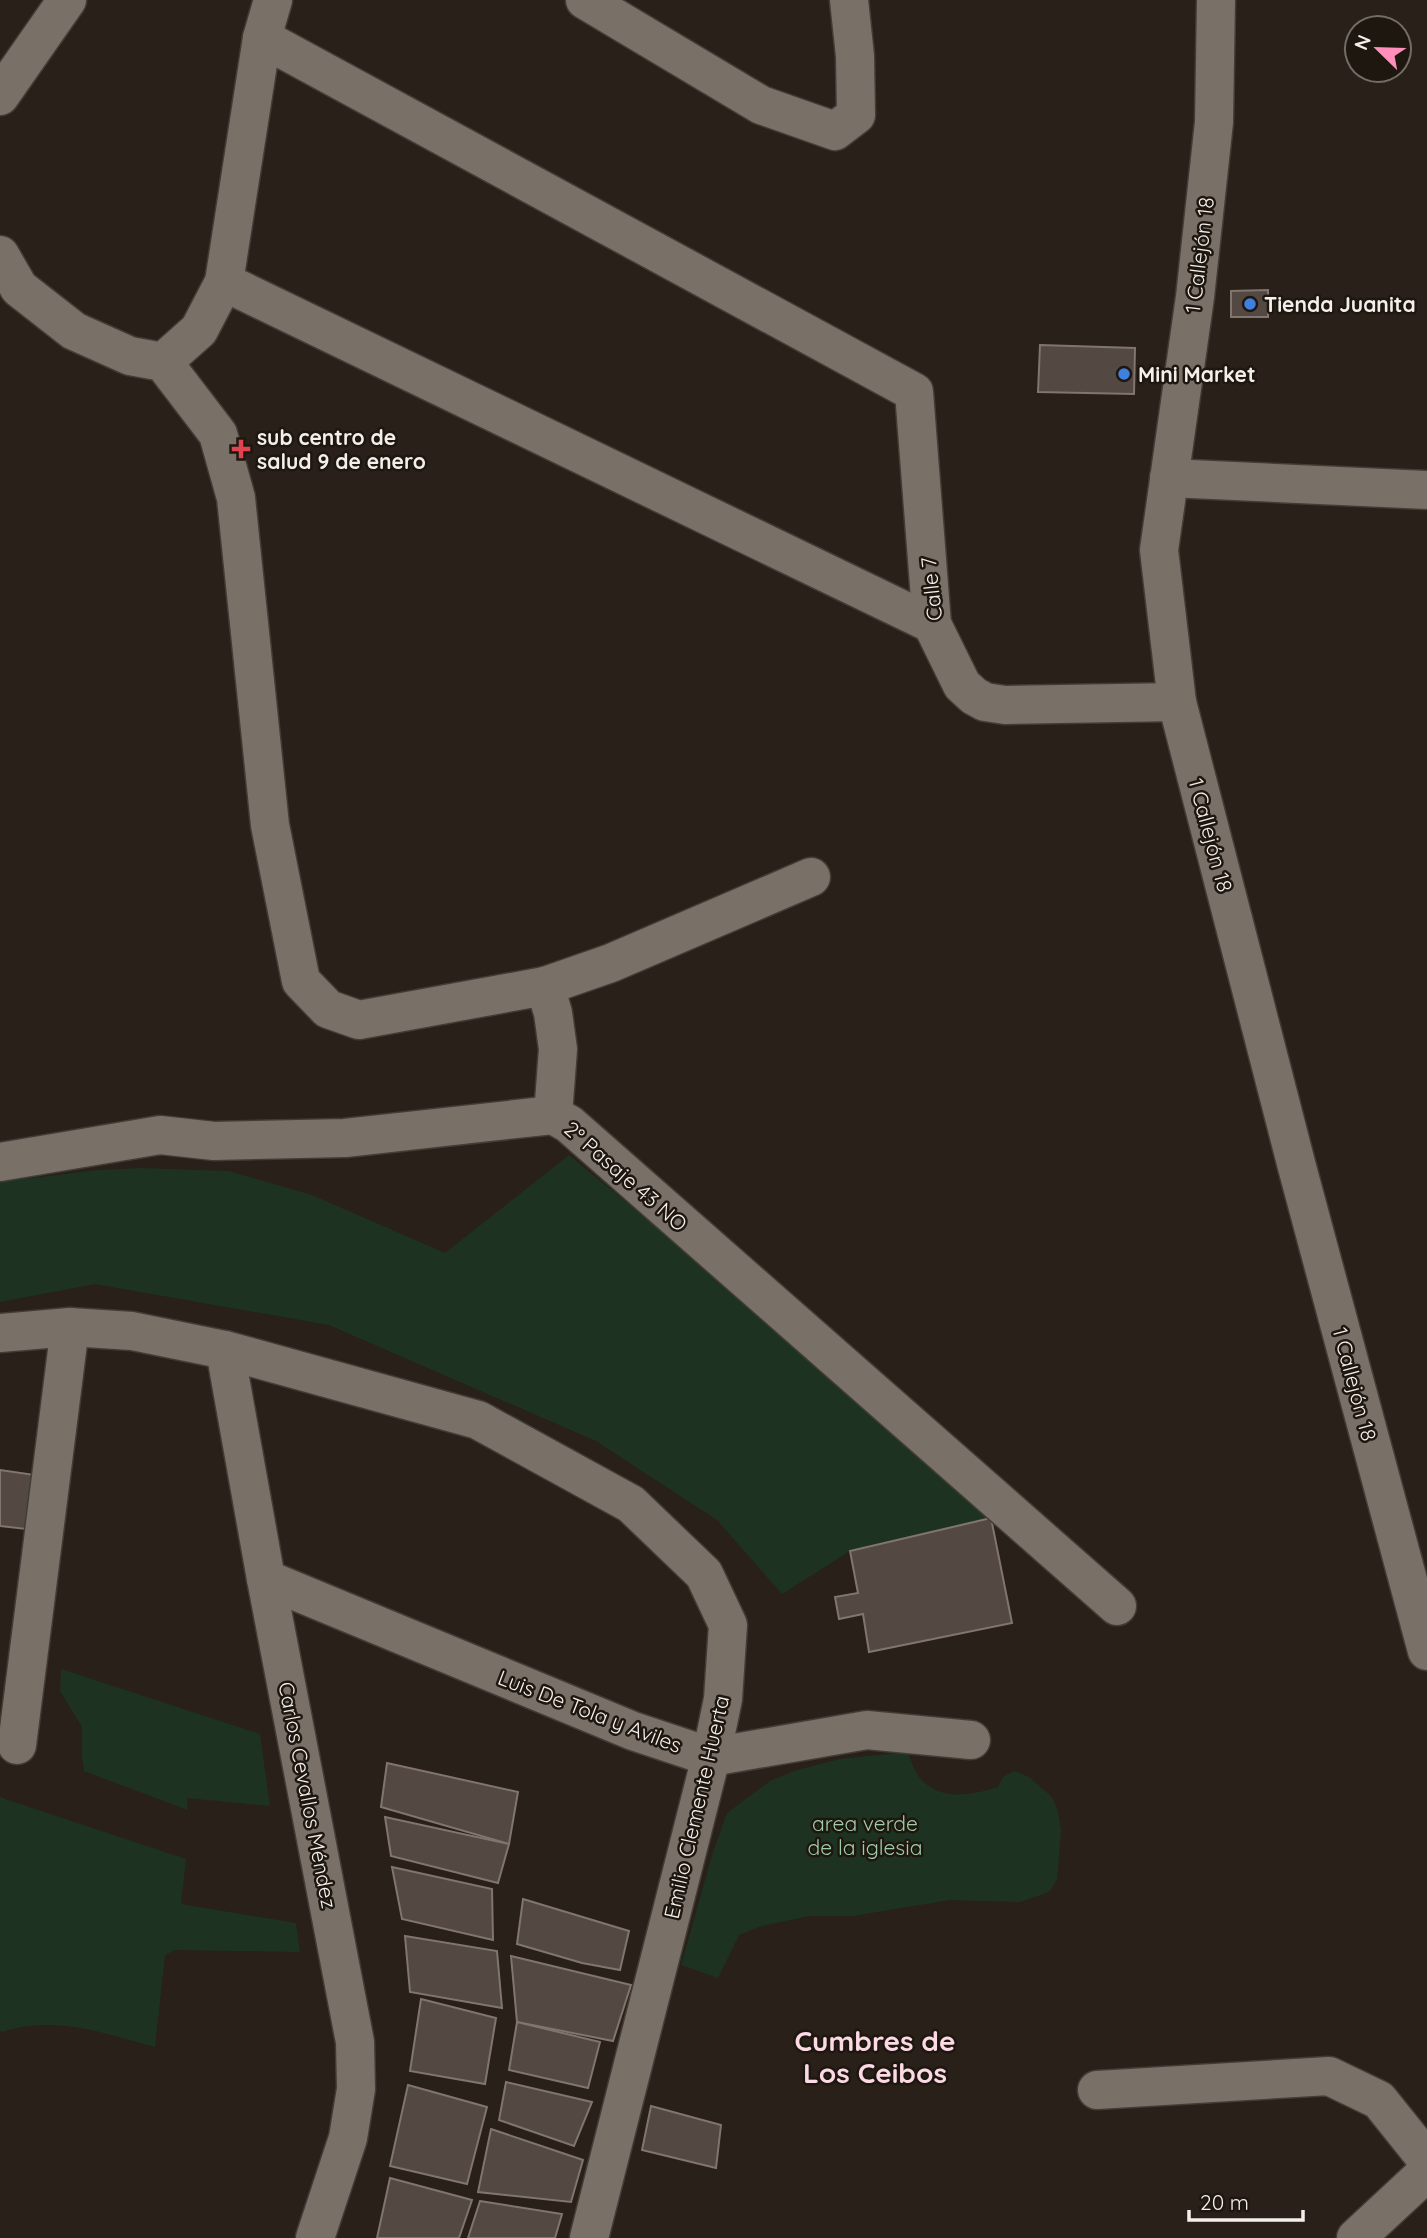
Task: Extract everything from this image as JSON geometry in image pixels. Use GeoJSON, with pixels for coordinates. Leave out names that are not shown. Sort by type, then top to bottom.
{"type":"FeatureCollection","features":[{"type":"Feature","properties":{"kind":"street"},"geometry":{"type":"LineString","coordinates":[[0,96],[67,0]]}},
{"type":"Feature","properties":{"kind":"street"},"geometry":{"type":"LineString","coordinates":[[163,362],[199,330],[224,282],[262,38],[273,0]]}},
{"type":"Feature","properties":{"kind":"street"},"geometry":{"type":"LineString","coordinates":[[585,0],[761,105],[835,131],[856,115],[855,56],[849,0]]}},
{"type":"Feature","properties":{"kind":"street","name":"1 Callejón 18"},"geometry":{"type":"LineString","coordinates":[[1216,0],[1214,122],[1195,297],[1159,550],[1177,702],[1301,1181],[1427,1651]]}},
{"type":"Feature","properties":{"kind":"street","name":"Calle 7"},"geometry":{"type":"LineString","coordinates":[[262,38],[914,392],[932,624],[962,685],[974,696],[985,702],[1005,705],[1177,702]]}},
{"type":"Feature","properties":{"kind":"street"},"geometry":{"type":"LineString","coordinates":[[0,255],[19,288],[74,331],[130,356],[163,362],[218,435],[236,498],[270,825],[301,981],[328,1009],[359,1020],[545,986],[611,963],[811,877]]}},
{"type":"Feature","properties":{"kind":"street"},"geometry":{"type":"LineString","coordinates":[[224,282],[932,624]]}},
{"type":"Feature","properties":{"kind":"street"},"geometry":{"type":"LineString","coordinates":[[1169,478],[1427,490]]}},
{"type":"Feature","properties":{"kind":"street"},"geometry":{"type":"LineString","coordinates":[[545,986],[553,1013],[558,1049],[553,1115]]}},
{"type":"Feature","properties":{"kind":"street","name":"2° Pasaje 43 NO"},"geometry":{"type":"LineString","coordinates":[[0,1161],[160,1135],[214,1141],[345,1138],[553,1115],[569,1124],[1116,1606]]}},
{"type":"Feature","properties":{"kind":"street"},"geometry":{"type":"LineString","coordinates":[[17,1745],[69,1327]]}},
{"type":"Feature","properties":{"kind":"street"},"geometry":{"type":"LineString","coordinates":[[0,1333],[69,1327],[132,1331],[225,1350]]}},
{"type":"Feature","properties":{"kind":"street","name":"Carlos Cevallos Méndez"},"geometry":{"type":"LineString","coordinates":[[225,1350],[355,2042],[356,2089],[348,2138],[315,2238]]}},
{"type":"Feature","properties":{"kind":"street","name":"Emilio Clemente Huerta"},"geometry":{"type":"LineString","coordinates":[[225,1350],[478,1420],[631,1504],[704,1574],[728,1625],[723,1699],[711,1757],[589,2238]]}},
{"type":"Feature","properties":{"kind":"street","name":"Luis De Tola y Aviles"},"geometry":{"type":"LineString","coordinates":[[266,1579],[634,1731],[711,1757],[867,1730],[971,1740]]}},
{"type":"Feature","properties":{"kind":"street"},"geometry":{"type":"LineString","coordinates":[[1097,2090],[1329,2076],[1378,2100],[1427,2160]]}},
{"type":"Feature","properties":{"kind":"street"},"geometry":{"type":"LineString","coordinates":[[1356,2238],[1427,2172]]}},
{"type":"Feature","properties":{"kind":"green space"},"geometry":{"type":"Polygon","coordinates":[[[569,1155],[749,1303],[991,1518],[850,1551],[782,1594],[717,1520],[596,1441],[329,1325],[95,1284],[0,1302],[0,1182],[98,1170],[141,1168],[229,1171],[312,1195],[445,1253],[569,1155]]]}},
{"type":"Feature","properties":{"kind":"green space"},"geometry":{"type":"Polygon","coordinates":[[[61,1669],[260,1734],[270,1806],[187,1798],[188,1810],[84,1771],[82,1727],[60,1691],[61,1669]]]}},
{"type":"Feature","properties":{"kind":"green space","name":"area verde de la iglesia"},"geometry":{"type":"Polygon","coordinates":[[[907,1752],[919,1777],[936,1790],[967,1794],[988,1790],[998,1787],[1003,1777],[1014,1771],[1029,1777],[1052,1797],[1061,1830],[1057,1880],[1049,1892],[1020,1902],[950,1900],[853,1916],[809,1916],[762,1926],[739,1935],[718,1978],[681,1965],[713,1852],[727,1813],[770,1781],[794,1771],[840,1759],[907,1752]]]}},
{"type":"Feature","properties":{"kind":"green space"},"geometry":{"type":"Polygon","coordinates":[[[0,1796],[186,1859],[181,1904],[296,1923],[300,1952],[175,1950],[165,1955],[155,2047],[98,2032],[60,2026],[41,2025],[2,2032],[0,1796]]]}},
{"type":"Feature","properties":{"kind":"building","name":"Tienda Juanita"},"geometry":{"type":"Polygon","coordinates":[[[1268,290],[1268,317],[1231,317],[1231,291],[1268,290]]]}},
{"type":"Feature","properties":{"kind":"building"},"geometry":{"type":"Polygon","coordinates":[[[1040,345],[1135,348],[1134,394],[1038,392],[1040,345]]]}},
{"type":"Feature","properties":{"kind":"building"},"geometry":{"type":"Polygon","coordinates":[[[0,1470],[35,1475],[26,1529],[0,1526],[0,1470]]]}},
{"type":"Feature","properties":{"kind":"building"},"geometry":{"type":"Polygon","coordinates":[[[991,1518],[1012,1623],[869,1652],[863,1614],[839,1619],[835,1597],[858,1593],[850,1551],[991,1518]]]}},
{"type":"Feature","properties":{"kind":"building"},"geometry":{"type":"Polygon","coordinates":[[[387,1763],[518,1792],[509,1844],[381,1807],[387,1763]]]}},
{"type":"Feature","properties":{"kind":"building"},"geometry":{"type":"Polygon","coordinates":[[[385,1817],[509,1844],[498,1883],[391,1856],[385,1817]]]}},
{"type":"Feature","properties":{"kind":"building"},"geometry":{"type":"Polygon","coordinates":[[[392,1867],[492,1889],[493,1940],[402,1919],[392,1867]]]}},
{"type":"Feature","properties":{"kind":"building"},"geometry":{"type":"Polygon","coordinates":[[[523,1899],[629,1931],[620,1970],[582,1963],[517,1944],[523,1899]]]}},
{"type":"Feature","properties":{"kind":"building"},"geometry":{"type":"Polygon","coordinates":[[[405,1936],[497,1951],[502,2008],[410,1992],[405,1936]]]}},
{"type":"Feature","properties":{"kind":"building"},"geometry":{"type":"Polygon","coordinates":[[[511,1956],[631,1985],[613,2041],[517,2022],[511,1956]]]}},
{"type":"Feature","properties":{"kind":"building"},"geometry":{"type":"Polygon","coordinates":[[[421,1999],[496,2018],[485,2084],[410,2071],[421,1999]]]}},
{"type":"Feature","properties":{"kind":"building"},"geometry":{"type":"Polygon","coordinates":[[[517,2022],[600,2042],[588,2088],[509,2070],[517,2022]]]}},
{"type":"Feature","properties":{"kind":"building"},"geometry":{"type":"Polygon","coordinates":[[[506,2082],[592,2102],[574,2146],[499,2120],[506,2082]]]}},
{"type":"Feature","properties":{"kind":"building"},"geometry":{"type":"Polygon","coordinates":[[[408,2085],[487,2107],[467,2184],[390,2166],[408,2085]]]}},
{"type":"Feature","properties":{"kind":"building"},"geometry":{"type":"Polygon","coordinates":[[[651,2106],[721,2125],[716,2168],[642,2150],[651,2106]]]}},
{"type":"Feature","properties":{"kind":"building"},"geometry":{"type":"Polygon","coordinates":[[[491,2129],[583,2160],[571,2202],[478,2192],[491,2129]]]}},
{"type":"Feature","properties":{"kind":"building"},"geometry":{"type":"Polygon","coordinates":[[[390,2178],[472,2200],[459,2238],[377,2238],[390,2178]]]}},
{"type":"Feature","properties":{"kind":"building"},"geometry":{"type":"Polygon","coordinates":[[[480,2201],[562,2214],[555,2238],[468,2238],[480,2201]]]}},
{"type":"Feature","properties":{"kind":"place","name":"Tienda Juanita"},"geometry":{"type":"Point","coordinates":[1250,304]}},
{"type":"Feature","properties":{"kind":"place","name":"Mini Market"},"geometry":{"type":"Point","coordinates":[1124,374]}},
{"type":"Feature","properties":{"kind":"place","name":"sub centro de salud 9 de enero"},"geometry":{"type":"Point","coordinates":[241,449]}},
{"type":"Feature","properties":{"kind":"district","name":"Cumbres de Los Ceibos"},"geometry":{"type":"Point","coordinates":[875,2056]}}]}
